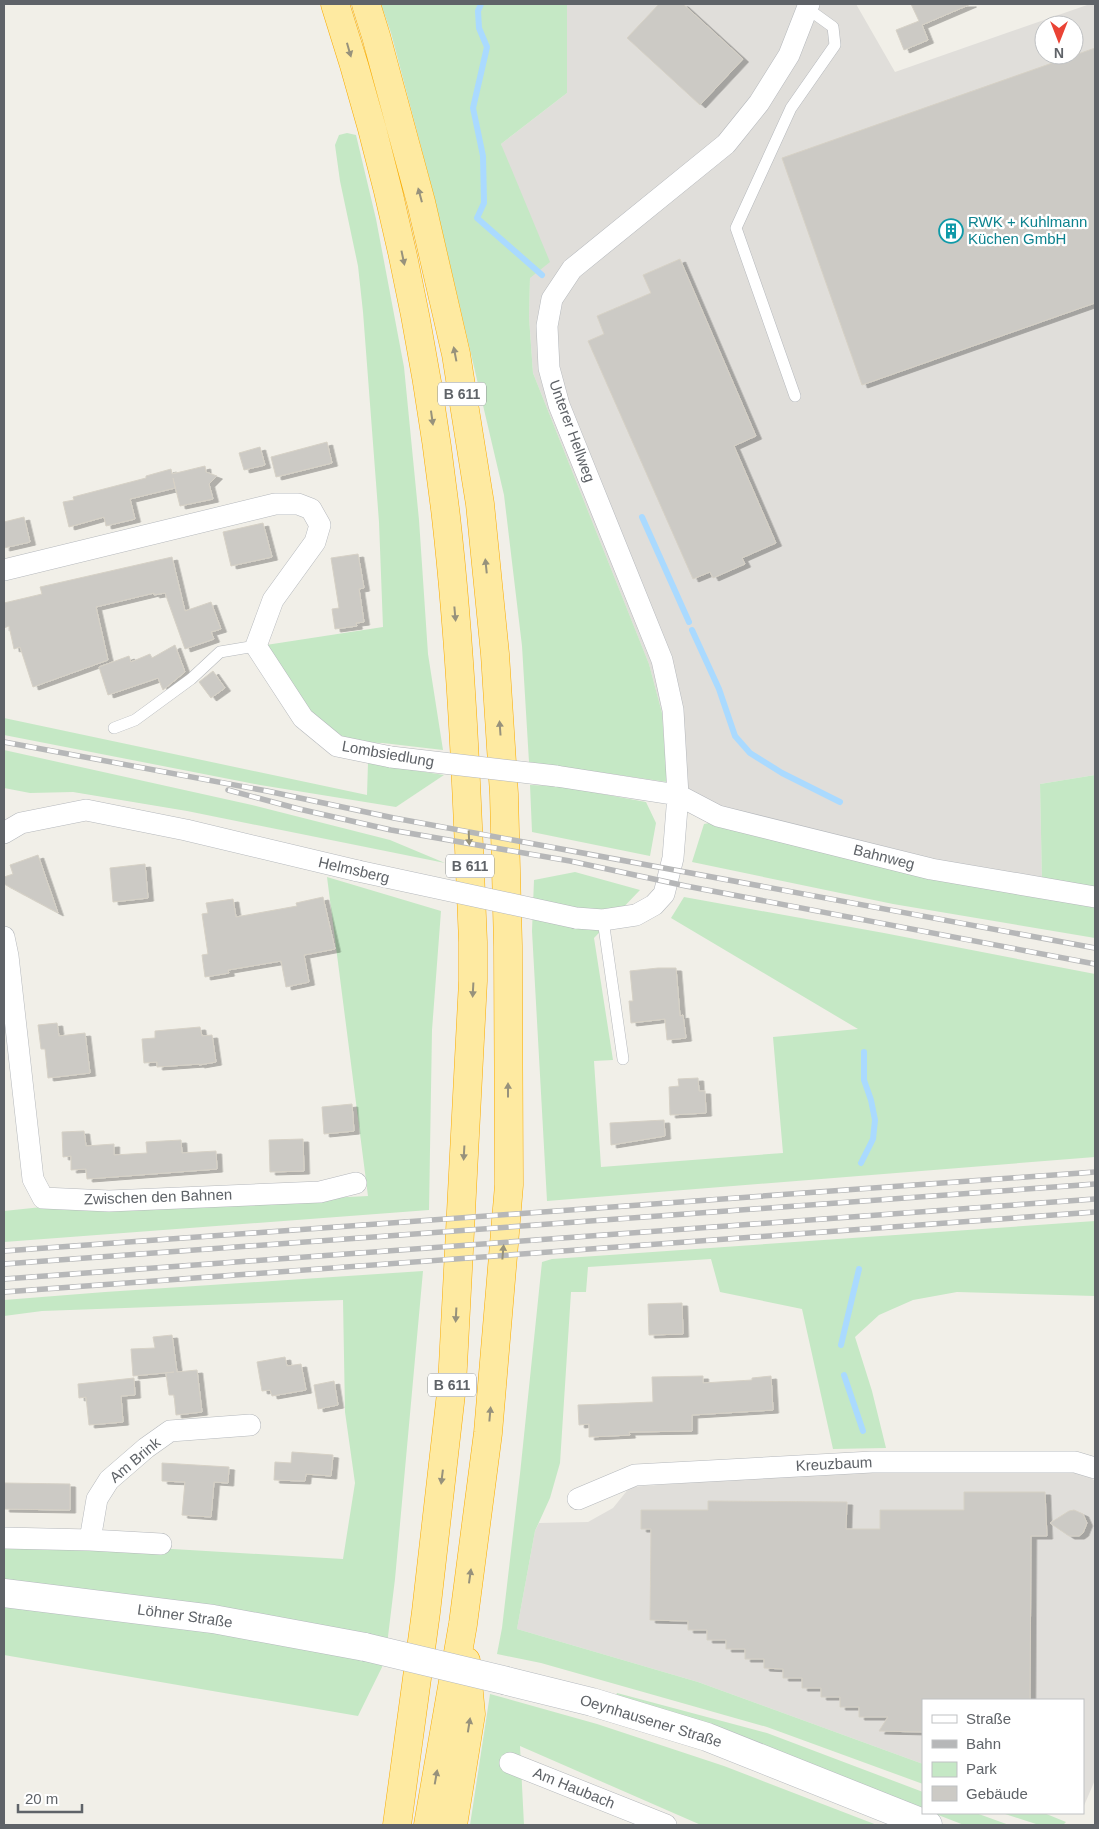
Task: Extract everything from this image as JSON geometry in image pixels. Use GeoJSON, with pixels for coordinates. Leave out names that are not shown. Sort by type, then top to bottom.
{"type":"FeatureCollection","features":[{"type":"Feature","properties":{"kind":"highway","name":"B 611"},"geometry":{"type":"LineString","coordinates":[[335,4],[348,45],[394,216],[424,361],[446,516],[458,646],[473,942],[473,981],[452,1385],[426,1612],[397,1825]]}},
{"type":"Feature","properties":{"kind":"highway","name":"B 611"},"geometry":{"type":"LineString","coordinates":[[366,4],[422,202],[456,354],[480,504],[495,654],[504,794],[508,955],[509,1185],[488,1433],[463,1624],[428,1825]]}},
{"type":"Feature","properties":{"kind":"highway","name":"B 611"},"geometry":{"type":"LineString","coordinates":[[453,1825],[471,1714],[463,1624]]}},
{"type":"Feature","properties":{"kind":"main road","name":"Löhner Straße"},"geometry":{"type":"LineString","coordinates":[[4,1593],[213,1619],[364,1647]]}},
{"type":"Feature","properties":{"kind":"main road","name":"Oeynhausener Straße"},"geometry":{"type":"LineString","coordinates":[[364,1647],[592,1702],[707,1737],[928,1825]]}},
{"type":"Feature","properties":{"kind":"street","name":"Unterer Hellweg"},"geometry":{"type":"LineString","coordinates":[[673,858],[678,795],[673,710],[662,660],[559,405],[549,368],[547,326],[552,299],[572,270],[726,144],[759,103],[789,54],[808,6]]}},
{"type":"Feature","properties":{"kind":"street"},"geometry":{"type":"LineString","coordinates":[[4,570],[276,504],[298,504],[311,509],[320,526],[315,542],[273,600],[256,646]]}},
{"type":"Feature","properties":{"kind":"street","name":"Lombsiedlung"},"geometry":{"type":"LineString","coordinates":[[256,646],[303,718],[337,746],[391,757],[556,776],[678,795]]}},
{"type":"Feature","properties":{"kind":"street","name":"Bahnweg"},"geometry":{"type":"LineString","coordinates":[[678,795],[718,816],[921,866],[1095,897]]}},
{"type":"Feature","properties":{"kind":"street","name":"Helmsberg"},"geometry":{"type":"LineString","coordinates":[[4,833],[21,823],[86,810],[186,830],[358,871],[576,918],[603,920],[636,915],[654,905],[664,894],[673,858]]}},
{"type":"Feature","properties":{"kind":"street","name":"Zwischen den Bahnen"},"geometry":{"type":"LineString","coordinates":[[4,937],[8,956],[33,1179],[43,1198],[109,1201],[320,1192],[356,1183]]}},
{"type":"Feature","properties":{"kind":"street","name":"Am Brink"},"geometry":{"type":"LineString","coordinates":[[90,1540],[97,1499],[109,1480],[170,1430],[250,1424]]}},
{"type":"Feature","properties":{"kind":"street","name":"Kreuzbaum"},"geometry":{"type":"LineString","coordinates":[[578,1499],[635,1475],[872,1462],[1075,1462],[1095,1468]]}},
{"type":"Feature","properties":{"kind":"street"},"geometry":{"type":"LineString","coordinates":[[4,1538],[160,1544]]}},
{"type":"Feature","properties":{"kind":"street","name":"Am Haubach"},"geometry":{"type":"LineString","coordinates":[[510,1763],[666,1825]]}},
{"type":"Feature","properties":{"kind":"lane"},"geometry":{"type":"LineString","coordinates":[[795,396],[736,228],[791,108],[835,45],[833,27],[808,6]]}},
{"type":"Feature","properties":{"kind":"lane"},"geometry":{"type":"LineString","coordinates":[[114,728],[135,720],[191,678],[220,652],[256,646]]}},
{"type":"Feature","properties":{"kind":"lane"},"geometry":{"type":"LineString","coordinates":[[603,920],[623,1059]]}},
{"type":"Feature","properties":{"kind":"shaded area"},"geometry":{"type":"Polygon","coordinates":[[[567,4],[856,4],[895,72],[1034,24],[1034,65],[1084,65],[1084,15],[1058,15],[1095,4],[1095,775],[1040,784],[1042,883],[715,822],[667,782],[662,713],[649,664],[533,373],[529,317],[530,278],[501,144],[567,93],[567,4]]]}},
{"type":"Feature","properties":{"kind":"shaded area"},"geometry":{"type":"Polygon","coordinates":[[[852,1471],[1075,1473],[1085,1474],[1095,1481],[1095,1780],[1084,1806],[1084,1699],[922,1699],[922,1764],[698,1682],[517,1629],[535,1531],[539,1523],[588,1522],[613,1508],[630,1487],[852,1471]]]}},
{"type":"Feature","properties":{"kind":"green space"},"geometry":{"type":"Polygon","coordinates":[[[381,4],[567,4],[567,93],[501,144],[550,262],[530,278],[529,317],[533,373],[649,664],[662,713],[667,782],[529,762],[522,646],[504,495],[434,196],[391,33],[381,4]]]}},
{"type":"Feature","properties":{"kind":"green space"},"geometry":{"type":"Polygon","coordinates":[[[347,133],[356,135],[376,219],[404,367],[419,520],[428,654],[443,750],[383,743],[352,742],[319,722],[307,708],[266,645],[383,627],[379,522],[363,312],[358,266],[340,181],[335,145],[339,135],[347,133]]]}},
{"type":"Feature","properties":{"kind":"green space"},"geometry":{"type":"Polygon","coordinates":[[[4,718],[367,795],[368,763],[444,775],[396,807],[260,785],[4,735],[4,718]]]}},
{"type":"Feature","properties":{"kind":"green space"},"geometry":{"type":"Polygon","coordinates":[[[4,750],[252,805],[390,840],[445,863],[187,811],[73,792],[30,793],[4,788],[4,750]]]}},
{"type":"Feature","properties":{"kind":"green space"},"geometry":{"type":"Polygon","coordinates":[[[1095,775],[1095,892],[1042,883],[1040,784],[1095,775]]]}},
{"type":"Feature","properties":{"kind":"green space"},"geometry":{"type":"Polygon","coordinates":[[[530,785],[559,786],[646,802],[656,823],[650,856],[532,832],[530,785]]]}},
{"type":"Feature","properties":{"kind":"green space"},"geometry":{"type":"Polygon","coordinates":[[[715,822],[1095,906],[1095,938],[893,904],[692,862],[704,824],[715,822]]]}},
{"type":"Feature","properties":{"kind":"green space"},"geometry":{"type":"Polygon","coordinates":[[[575,872],[640,890],[594,938],[613,1060],[594,1061],[601,1167],[783,1153],[773,1037],[858,1029],[671,918],[684,897],[1095,974],[1095,1157],[547,1201],[532,931],[534,880],[575,872]]]}},
{"type":"Feature","properties":{"kind":"green space"},"geometry":{"type":"Polygon","coordinates":[[[327,877],[441,911],[432,1030],[429,1210],[4,1242],[4,1211],[42,1207],[109,1209],[368,1196],[327,877]]]}},
{"type":"Feature","properties":{"kind":"green space"},"geometry":{"type":"Polygon","coordinates":[[[1095,1221],[1095,1296],[957,1292],[913,1300],[879,1315],[855,1337],[872,1391],[886,1448],[833,1449],[802,1309],[720,1292],[711,1259],[588,1267],[586,1292],[571,1292],[560,1463],[550,1498],[535,1531],[517,1629],[698,1682],[922,1764],[922,1784],[767,1727],[541,1663],[497,1654],[502,1628],[520,1474],[542,1262],[552,1259],[1095,1221]]]}},
{"type":"Feature","properties":{"kind":"green space"},"geometry":{"type":"Polygon","coordinates":[[[423,1271],[395,1579],[385,1661],[358,1716],[4,1655],[4,1545],[156,1548],[343,1559],[355,1483],[345,1412],[343,1300],[42,1311],[4,1316],[4,1300],[423,1271]]]}},
{"type":"Feature","properties":{"kind":"green space"},"geometry":{"type":"Polygon","coordinates":[[[617,1693],[767,1733],[922,1792],[922,1809],[616,1696],[617,1693]]]}},
{"type":"Feature","properties":{"kind":"green space"},"geometry":{"type":"Polygon","coordinates":[[[490,1694],[597,1724],[724,1766],[877,1825],[701,1825],[520,1746],[524,1825],[470,1825],[490,1694]]]}},
{"type":"Feature","properties":{"kind":"green space"},"geometry":{"type":"Polygon","coordinates":[[[936,1814],[979,1814],[1009,1825],[964,1825],[936,1814]]]}},
{"type":"Feature","properties":{"kind":"green space"},"geometry":{"type":"Polygon","coordinates":[[[1005,1814],[1046,1814],[1066,1822],[1063,1825],[1039,1825],[1005,1814]]]}},
{"type":"Feature","properties":{"kind":"building"},"geometry":{"type":"Polygon","coordinates":[[[659,4],[683,4],[743,59],[700,105],[627,38],[659,4]]]}},
{"type":"Feature","properties":{"kind":"building"},"geometry":{"type":"Polygon","coordinates":[[[911,4],[971,4],[922,25],[928,40],[904,50],[896,30],[919,21],[911,4]]]}},
{"type":"Feature","properties":{"kind":"building","name":"RWK + Kuhlmann Küchen GmbH"},"geometry":{"type":"Polygon","coordinates":[[[1095,48],[1095,303],[862,385],[782,158],[1047,65],[1084,65],[1084,52],[1095,48]]]}},
{"type":"Feature","properties":{"kind":"building"},"geometry":{"type":"Polygon","coordinates":[[[680,259],[756,436],[734,446],[776,543],[742,558],[745,564],[713,578],[710,572],[693,579],[588,341],[604,334],[597,316],[651,293],[643,275],[680,259]]]}},
{"type":"Feature","properties":{"kind":"building"},"geometry":{"type":"Polygon","coordinates":[[[327,442],[332,463],[276,477],[271,457],[327,442]]]}},
{"type":"Feature","properties":{"kind":"building"},"geometry":{"type":"Polygon","coordinates":[[[260,447],[265,465],[244,470],[239,453],[260,447]]]}},
{"type":"Feature","properties":{"kind":"building"},"geometry":{"type":"Polygon","coordinates":[[[205,466],[206,472],[217,476],[209,484],[213,499],[180,506],[173,478],[175,488],[130,499],[135,519],[106,526],[104,517],[69,527],[63,502],[74,500],[73,497],[146,478],[146,476],[171,469],[172,474],[205,466]]]}},
{"type":"Feature","properties":{"kind":"building"},"geometry":{"type":"Polygon","coordinates":[[[24,517],[30,542],[4,548],[4,522],[24,517]]]}},
{"type":"Feature","properties":{"kind":"building"},"geometry":{"type":"Polygon","coordinates":[[[263,523],[272,557],[231,566],[223,532],[263,523]]]}},
{"type":"Feature","properties":{"kind":"building"},"geometry":{"type":"Polygon","coordinates":[[[358,554],[364,588],[359,589],[364,622],[356,623],[357,626],[335,629],[332,609],[339,608],[331,558],[358,554]]]}},
{"type":"Feature","properties":{"kind":"building"},"geometry":{"type":"Polygon","coordinates":[[[172,557],[185,611],[211,602],[221,629],[211,632],[214,639],[185,649],[165,593],[154,595],[154,593],[96,607],[108,660],[33,687],[20,647],[14,649],[9,626],[4,628],[4,603],[42,594],[40,587],[172,557]]]}},
{"type":"Feature","properties":{"kind":"building"},"geometry":{"type":"Polygon","coordinates":[[[175,645],[185,672],[163,690],[158,678],[108,695],[99,667],[129,656],[131,662],[150,654],[152,658],[175,645]]]}},
{"type":"Feature","properties":{"kind":"building"},"geometry":{"type":"Polygon","coordinates":[[[213,671],[225,688],[211,698],[199,682],[213,671]]]}},
{"type":"Feature","properties":{"kind":"building"},"geometry":{"type":"Polygon","coordinates":[[[38,855],[58,913],[4,884],[4,877],[13,874],[10,865],[38,855]]]}},
{"type":"Feature","properties":{"kind":"building"},"geometry":{"type":"Polygon","coordinates":[[[145,864],[148,898],[113,902],[110,868],[145,864]]]}},
{"type":"Feature","properties":{"kind":"building"},"geometry":{"type":"Polygon","coordinates":[[[323,897],[335,949],[304,955],[309,982],[286,987],[281,961],[228,970],[229,973],[205,977],[202,955],[208,954],[202,914],[208,913],[206,903],[233,899],[236,917],[297,906],[296,903],[323,897]]]}},
{"type":"Feature","properties":{"kind":"building"},"geometry":{"type":"Polygon","coordinates":[[[676,968],[680,1016],[683,1015],[686,1038],[667,1040],[665,1019],[631,1023],[629,1001],[633,1001],[630,971],[676,968]]]}},
{"type":"Feature","properties":{"kind":"building"},"geometry":{"type":"Polygon","coordinates":[[[57,1023],[59,1036],[85,1033],[90,1073],[48,1078],[45,1049],[41,1049],[38,1025],[57,1023]]]}},
{"type":"Feature","properties":{"kind":"building"},"geometry":{"type":"Polygon","coordinates":[[[200,1027],[202,1036],[212,1035],[216,1062],[199,1065],[157,1067],[157,1062],[144,1063],[142,1039],[155,1038],[155,1031],[200,1027]]]}},
{"type":"Feature","properties":{"kind":"building"},"geometry":{"type":"Polygon","coordinates":[[[698,1078],[699,1091],[705,1091],[706,1113],[670,1115],[669,1087],[679,1086],[678,1079],[698,1078]]]}},
{"type":"Feature","properties":{"kind":"building"},"geometry":{"type":"Polygon","coordinates":[[[352,1104],[354,1131],[324,1134],[322,1107],[352,1104]]]}},
{"type":"Feature","properties":{"kind":"building"},"geometry":{"type":"Polygon","coordinates":[[[664,1120],[665,1136],[611,1145],[610,1123],[664,1120]]]}},
{"type":"Feature","properties":{"kind":"building"},"geometry":{"type":"Polygon","coordinates":[[[84,1131],[86,1146],[114,1144],[114,1155],[147,1153],[146,1142],[181,1140],[182,1153],[216,1151],[217,1169],[87,1179],[86,1169],[71,1170],[71,1156],[63,1157],[62,1132],[84,1131]]]}},
{"type":"Feature","properties":{"kind":"building"},"geometry":{"type":"Polygon","coordinates":[[[303,1139],[304,1171],[270,1172],[269,1140],[303,1139]]]}},
{"type":"Feature","properties":{"kind":"building"},"geometry":{"type":"Polygon","coordinates":[[[682,1303],[683,1334],[649,1335],[648,1304],[682,1303]]]}},
{"type":"Feature","properties":{"kind":"building"},"geometry":{"type":"Polygon","coordinates":[[[172,1335],[177,1372],[197,1370],[202,1412],[176,1415],[174,1395],[169,1395],[166,1373],[174,1372],[133,1376],[131,1349],[155,1348],[153,1337],[172,1335]]]}},
{"type":"Feature","properties":{"kind":"building"},"geometry":{"type":"Polygon","coordinates":[[[285,1357],[287,1366],[301,1364],[306,1390],[272,1396],[270,1390],[262,1391],[257,1362],[285,1357]]]}},
{"type":"Feature","properties":{"kind":"building"},"geometry":{"type":"Polygon","coordinates":[[[703,1376],[703,1383],[752,1380],[752,1378],[771,1376],[773,1410],[692,1415],[692,1431],[629,1432],[630,1435],[589,1437],[589,1424],[579,1425],[578,1405],[653,1402],[652,1377],[703,1376]]]}},
{"type":"Feature","properties":{"kind":"building"},"geometry":{"type":"Polygon","coordinates":[[[134,1378],[135,1395],[121,1396],[123,1422],[89,1425],[86,1397],[79,1398],[78,1384],[134,1378]]]}},
{"type":"Feature","properties":{"kind":"building"},"geometry":{"type":"Polygon","coordinates":[[[334,1381],[338,1405],[318,1409],[314,1385],[334,1381]]]}},
{"type":"Feature","properties":{"kind":"building"},"geometry":{"type":"Polygon","coordinates":[[[292,1452],[333,1455],[331,1476],[306,1474],[305,1481],[274,1480],[275,1462],[291,1463],[292,1452]]]}},
{"type":"Feature","properties":{"kind":"building"},"geometry":{"type":"Polygon","coordinates":[[[162,1463],[229,1467],[228,1483],[214,1482],[211,1517],[182,1515],[185,1482],[162,1481],[162,1463]]]}},
{"type":"Feature","properties":{"kind":"building"},"geometry":{"type":"Polygon","coordinates":[[[4,1483],[70,1484],[70,1510],[4,1509],[4,1483]]]}},
{"type":"Feature","properties":{"kind":"building"},"geometry":{"type":"Polygon","coordinates":[[[964,1492],[1045,1492],[1047,1536],[1031,1536],[1030,1699],[922,1699],[922,1732],[879,1731],[888,1717],[859,1717],[859,1707],[840,1707],[840,1697],[821,1697],[821,1688],[802,1688],[802,1678],[783,1678],[783,1669],[764,1668],[764,1659],[745,1659],[745,1649],[726,1649],[726,1640],[707,1640],[707,1630],[688,1630],[688,1621],[650,1620],[651,1529],[641,1529],[641,1510],[708,1510],[708,1501],[847,1502],[846,1529],[880,1529],[880,1510],[964,1510],[964,1492]]]}},
{"type":"Feature","properties":{"kind":"building"},"geometry":{"type":"Polygon","coordinates":[[[1074,1510],[1083,1514],[1087,1523],[1083,1533],[1079,1536],[1069,1536],[1050,1523],[1069,1511],[1074,1510]]]}},
{"type":"Feature","properties":{"kind":"waterway"},"geometry":{"type":"LineString","coordinates":[[481,4],[478,11],[479,28],[487,47],[473,108],[483,156],[484,203],[477,218],[542,275]]}},
{"type":"Feature","properties":{"kind":"waterway"},"geometry":{"type":"LineString","coordinates":[[642,517],[689,622]]}},
{"type":"Feature","properties":{"kind":"waterway"},"geometry":{"type":"LineString","coordinates":[[692,630],[719,689],[735,736],[750,753],[782,773],[840,802]]}},
{"type":"Feature","properties":{"kind":"waterway"},"geometry":{"type":"LineString","coordinates":[[861,1163],[873,1139],[875,1120],[864,1080],[864,1052]]}},
{"type":"Feature","properties":{"kind":"waterway"},"geometry":{"type":"LineString","coordinates":[[841,1345],[859,1269]]}},
{"type":"Feature","properties":{"kind":"waterway"},"geometry":{"type":"LineString","coordinates":[[844,1375],[863,1431]]}},
{"type":"Feature","properties":{"kind":"railway"},"geometry":{"type":"LineString","coordinates":[[4,742],[267,791],[394,818],[1095,948]]}},
{"type":"Feature","properties":{"kind":"railway"},"geometry":{"type":"LineString","coordinates":[[228,790],[299,809],[391,830],[570,861],[686,886],[1095,964]]}},
{"type":"Feature","properties":{"kind":"railway"},"geometry":{"type":"LineString","coordinates":[[4,1251],[1095,1172]]}},
{"type":"Feature","properties":{"kind":"railway"},"geometry":{"type":"LineString","coordinates":[[4,1264],[1095,1184]]}},
{"type":"Feature","properties":{"kind":"railway"},"geometry":{"type":"LineString","coordinates":[[4,1279],[1095,1199]]}},
{"type":"Feature","properties":{"kind":"railway"},"geometry":{"type":"LineString","coordinates":[[4,1292],[1095,1212]]}},
{"type":"Feature","properties":{"kind":"place","name":"RWK + Kuhlmann Küchen GmbH"},"geometry":{"type":"Point","coordinates":[951,231]}}]}
